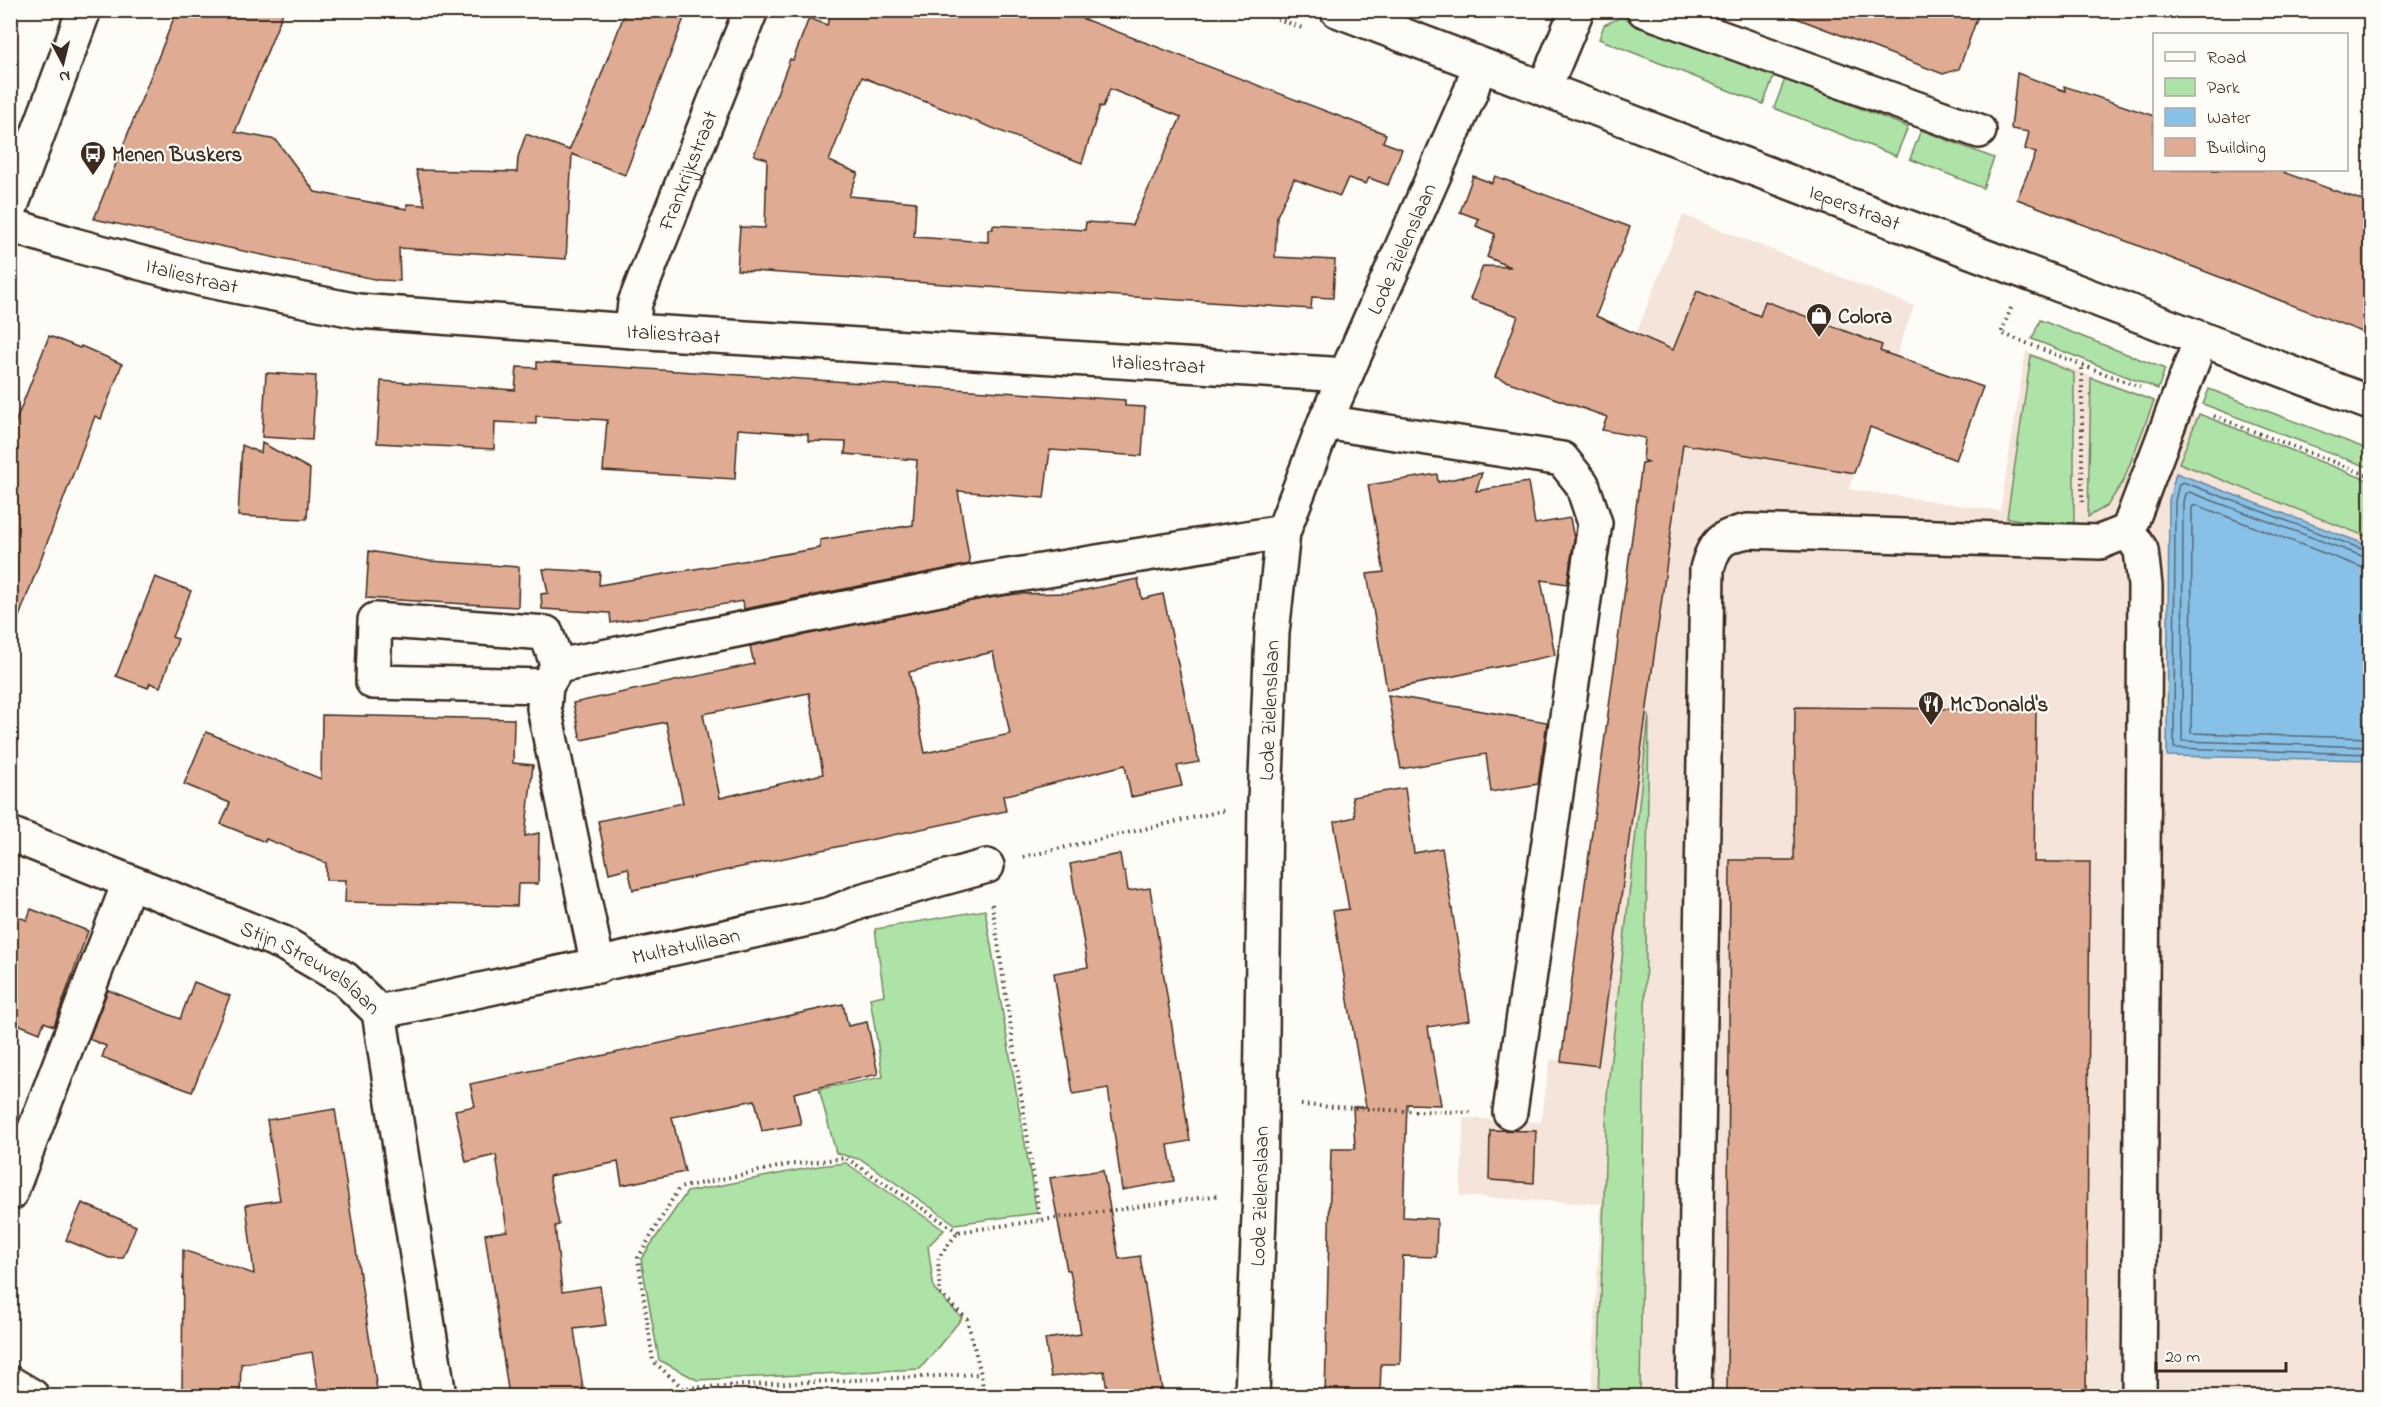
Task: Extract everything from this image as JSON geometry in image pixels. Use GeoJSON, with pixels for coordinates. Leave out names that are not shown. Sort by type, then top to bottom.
{"type":"FeatureCollection","features":[{"type":"Feature","properties":{"kind":"street"},"geometry":{"type":"LineString","coordinates":[[10,209],[84,10]]}},
{"type":"Feature","properties":{"kind":"street","name":"Frankrijkstraat"},"geometry":{"type":"LineString","coordinates":[[632,332],[634,303],[751,10]]}},
{"type":"Feature","properties":{"kind":"street","name":"Ieperstraat"},"geometry":{"type":"LineString","coordinates":[[1337,10],[2370,403]]}},
{"type":"Feature","properties":{"kind":"street"},"geometry":{"type":"LineString","coordinates":[[1544,89],[1577,10]]}},
{"type":"Feature","properties":{"kind":"street"},"geometry":{"type":"LineString","coordinates":[[1644,10],[1979,131]]}},
{"type":"Feature","properties":{"kind":"street","name":"Lode Zielenslaan"},"geometry":{"type":"LineString","coordinates":[[1252,1396],[1260,1190],[1265,801],[1272,633],[1283,532],[1325,422],[1471,91],[1479,65]]}},
{"type":"Feature","properties":{"kind":"street","name":"Italiestraat"},"geometry":{"type":"LineString","coordinates":[[10,225],[74,245],[201,279],[358,311],[632,332],[1346,375]]}},
{"type":"Feature","properties":{"kind":"street"},"geometry":{"type":"LineString","coordinates":[[1694,1396],[1707,568],[1712,550],[1727,536],[1748,531],[2100,542],[2128,531],[2201,339]]}},
{"type":"Feature","properties":{"kind":"street"},"geometry":{"type":"LineString","coordinates":[[1325,422],[1562,459],[1582,484],[1595,523],[1510,1112]]}},
{"type":"Feature","properties":{"kind":"street"},"geometry":{"type":"LineString","coordinates":[[2128,531],[2141,550],[2145,585],[2139,1396]]}},
{"type":"Feature","properties":{"kind":"street"},"geometry":{"type":"LineString","coordinates":[[598,966],[544,708],[552,676],[546,633],[375,620],[373,682],[552,676],[979,581],[1283,532]]}},
{"type":"Feature","properties":{"kind":"street","name":"Stijn Streuvelslaan"},"geometry":{"type":"LineString","coordinates":[[10,834],[283,943],[345,980],[379,1012],[439,1396]]}},
{"type":"Feature","properties":{"kind":"street","name":"Multatulilaan"},"geometry":{"type":"LineString","coordinates":[[379,1012],[831,914],[864,900],[987,866]]}},
{"type":"Feature","properties":{"kind":"street"},"geometry":{"type":"LineString","coordinates":[[10,1194],[129,883]]}},
{"type":"Feature","properties":{"kind":"street"},"geometry":{"type":"LineString","coordinates":[[10,1383],[32,1396]]}},
{"type":"Feature","properties":{"kind":"path"},"geometry":{"type":"LineString","coordinates":[[2012,307],[2001,333],[2082,365]]}},
{"type":"Feature","properties":{"kind":"path"},"geometry":{"type":"LineString","coordinates":[[1041,1219],[987,866],[1265,801]]}},
{"type":"Feature","properties":{"kind":"path"},"geometry":{"type":"LineString","coordinates":[[1260,1103],[1405,1111],[1510,1112]]}},
{"type":"Feature","properties":{"kind":"path"},"geometry":{"type":"LineString","coordinates":[[981,1374],[683,1388],[653,1361],[638,1258],[679,1188],[787,1165],[846,1158],[958,1232],[1260,1190]]}},
{"type":"Feature","properties":{"kind":"path"},"geometry":{"type":"LineString","coordinates":[[958,1232],[938,1258],[940,1294],[967,1319],[981,1374],[984,1396]]}},
{"type":"Feature","properties":{"kind":"shaded area"},"geometry":{"type":"Polygon","coordinates":[[[1683,215],[1914,306],[1849,489],[2000,511],[2026,351],[2370,482],[2370,1396],[1591,1396],[1601,1204],[1460,1196],[1464,1118],[1541,1122],[1550,1059],[1599,1066],[1682,443],[1602,430],[1636,334],[1683,215]]]}},
{"type":"Feature","properties":{"kind":"green space"},"geometry":{"type":"Polygon","coordinates":[[[1621,17],[1775,74],[1763,104],[1599,39],[1604,25],[1621,17]]]}},
{"type":"Feature","properties":{"kind":"green space"},"geometry":{"type":"Polygon","coordinates":[[[1785,79],[1908,127],[1896,156],[1774,108],[1785,79]]]}},
{"type":"Feature","properties":{"kind":"green space"},"geometry":{"type":"Polygon","coordinates":[[[1921,130],[1994,158],[1983,188],[1910,159],[1921,130]]]}},
{"type":"Feature","properties":{"kind":"green space"},"geometry":{"type":"Polygon","coordinates":[[[2040,320],[2165,369],[2158,389],[2032,339],[2040,320]]]}},
{"type":"Feature","properties":{"kind":"green space"},"geometry":{"type":"Polygon","coordinates":[[[2031,355],[2074,373],[2074,523],[2058,525],[2007,518],[2031,355]]]}},
{"type":"Feature","properties":{"kind":"green space"},"geometry":{"type":"Polygon","coordinates":[[[2091,378],[2154,401],[2123,482],[2107,506],[2088,517],[2091,378]]]}},
{"type":"Feature","properties":{"kind":"green space"},"geometry":{"type":"Polygon","coordinates":[[[2209,389],[2370,450],[2370,468],[2203,404],[2209,389]]]}},
{"type":"Feature","properties":{"kind":"green space"},"geometry":{"type":"Polygon","coordinates":[[[2199,414],[2370,481],[2370,538],[2179,463],[2199,414]]]}},
{"type":"Feature","properties":{"kind":"green space"},"geometry":{"type":"Polygon","coordinates":[[[1649,714],[1640,1396],[1598,1396],[1607,1095],[1649,714]]]}},
{"type":"Feature","properties":{"kind":"green space"},"geometry":{"type":"Polygon","coordinates":[[[985,910],[1037,1213],[955,1224],[862,1160],[836,1153],[819,1089],[883,1077],[870,998],[884,995],[875,929],[985,910]]]}},
{"type":"Feature","properties":{"kind":"green space"},"geometry":{"type":"Polygon","coordinates":[[[846,1163],[944,1230],[928,1246],[934,1289],[962,1318],[920,1369],[697,1380],[659,1360],[641,1259],[687,1192],[819,1166],[846,1163]]]}},
{"type":"Feature","properties":{"kind":"water"},"geometry":{"type":"Polygon","coordinates":[[[2176,473],[2370,546],[2370,760],[2167,756],[2169,500],[2176,473]]]}},
{"type":"Feature","properties":{"kind":"building"},"geometry":{"type":"Polygon","coordinates":[[[177,10],[284,10],[235,132],[276,140],[315,192],[407,209],[407,204],[425,205],[416,170],[517,172],[518,157],[526,134],[569,150],[589,107],[626,10],[687,10],[625,175],[572,154],[566,259],[399,248],[400,281],[379,280],[94,219],[177,10]]]}},
{"type":"Feature","properties":{"kind":"building"},"geometry":{"type":"Polygon","coordinates":[[[832,10],[1060,10],[1386,134],[1383,142],[1402,149],[1388,185],[1369,178],[1366,184],[1348,178],[1340,196],[1294,179],[1277,216],[1275,257],[1335,260],[1333,298],[1312,297],[1311,309],[737,270],[740,227],[765,228],[767,159],[754,155],[790,59],[793,60],[809,18],[827,25],[832,10]],[[862,77],[829,161],[858,173],[849,196],[916,202],[914,237],[988,242],[988,229],[993,229],[993,225],[1085,230],[1086,222],[1132,225],[1181,117],[1110,89],[1103,107],[1100,106],[1082,163],[862,77]]]}},
{"type":"Feature","properties":{"kind":"building"},"geometry":{"type":"Polygon","coordinates":[[[1784,10],[1980,10],[1959,69],[1943,74],[1783,13],[1784,10]]]}},
{"type":"Feature","properties":{"kind":"building"},"geometry":{"type":"Polygon","coordinates":[[[2017,73],[2065,91],[2064,86],[2153,116],[2153,171],[2280,171],[2370,203],[2370,335],[2017,199],[2036,153],[2025,149],[2029,132],[2011,129],[2017,73]]]}},
{"type":"Feature","properties":{"kind":"building"},"geometry":{"type":"Polygon","coordinates":[[[1473,176],[1492,183],[1495,176],[1630,227],[1596,316],[1673,350],[1697,291],[1760,316],[1765,301],[1882,345],[1880,351],[1983,387],[1956,460],[1870,427],[1854,473],[1683,444],[1598,1066],[1561,1061],[1642,463],[1648,462],[1643,460],[1645,438],[1602,430],[1607,417],[1495,377],[1518,316],[1470,299],[1483,266],[1511,267],[1487,257],[1495,234],[1476,226],[1479,219],[1460,212],[1473,176]]]}},
{"type":"Feature","properties":{"kind":"building"},"geometry":{"type":"Polygon","coordinates":[[[49,336],[80,348],[81,346],[122,364],[101,419],[95,416],[14,630],[10,630],[10,436],[49,336]]]}},
{"type":"Feature","properties":{"kind":"building"},"geometry":{"type":"Polygon","coordinates":[[[537,362],[1125,400],[1125,406],[1145,407],[1142,456],[1050,450],[1044,498],[958,491],[970,564],[744,609],[743,601],[611,623],[610,613],[542,609],[541,594],[548,593],[543,569],[600,572],[599,585],[820,548],[820,540],[913,525],[917,460],[845,454],[846,442],[808,441],[808,434],[738,429],[735,479],[603,471],[607,420],[536,416],[536,424],[495,422],[494,449],[377,443],[381,381],[515,390],[517,367],[537,368],[537,362]]]}},
{"type":"Feature","properties":{"kind":"building"},"geometry":{"type":"Polygon","coordinates":[[[266,373],[316,376],[312,440],[262,437],[266,373]]]}},
{"type":"Feature","properties":{"kind":"building"},"geometry":{"type":"Polygon","coordinates":[[[262,443],[310,469],[307,519],[238,516],[242,445],[261,453],[262,443]]]}},
{"type":"Feature","properties":{"kind":"building"},"geometry":{"type":"Polygon","coordinates":[[[1482,473],[1476,491],[1528,482],[1535,524],[1570,518],[1574,539],[1567,584],[1541,580],[1555,655],[1387,690],[1367,574],[1384,572],[1368,485],[1437,474],[1438,482],[1482,473]]]}},
{"type":"Feature","properties":{"kind":"building"},"geometry":{"type":"Polygon","coordinates":[[[369,551],[429,561],[519,567],[518,607],[366,598],[369,551]]]}},
{"type":"Feature","properties":{"kind":"building"},"geometry":{"type":"Polygon","coordinates":[[[155,577],[191,591],[172,637],[178,639],[160,687],[150,683],[148,688],[116,676],[155,577]]]}},
{"type":"Feature","properties":{"kind":"building"},"geometry":{"type":"Polygon","coordinates":[[[1138,579],[1142,599],[1163,594],[1199,762],[1177,766],[1182,786],[1131,797],[1125,765],[1003,796],[1006,811],[633,890],[628,868],[609,873],[598,821],[683,803],[666,722],[581,740],[573,703],[754,664],[750,646],[982,599],[1016,594],[1071,593],[1138,579]],[[993,652],[909,672],[925,753],[1010,734],[993,652]],[[809,693],[703,714],[720,798],[823,774],[809,693]]]}},
{"type":"Feature","properties":{"kind":"building"},"geometry":{"type":"Polygon","coordinates":[[[1388,695],[1547,722],[1538,784],[1491,792],[1486,754],[1401,769],[1388,695]]]}},
{"type":"Feature","properties":{"kind":"building"},"geometry":{"type":"Polygon","coordinates":[[[1795,707],[2036,710],[2034,862],[2090,862],[2086,1396],[1727,1396],[1730,860],[1794,860],[1795,707]]]}},
{"type":"Feature","properties":{"kind":"building"},"geometry":{"type":"Polygon","coordinates":[[[322,715],[514,719],[513,763],[533,765],[525,836],[539,833],[538,884],[518,884],[517,906],[345,902],[346,880],[326,880],[326,863],[221,824],[230,803],[184,784],[206,732],[321,779],[322,715]]]}},
{"type":"Feature","properties":{"kind":"building"},"geometry":{"type":"Polygon","coordinates":[[[1405,788],[1414,853],[1442,848],[1470,1020],[1428,1027],[1441,1105],[1407,1104],[1403,1217],[1437,1219],[1436,1257],[1403,1256],[1400,1364],[1381,1364],[1380,1396],[1325,1396],[1331,1149],[1355,1149],[1353,1107],[1366,1107],[1333,911],[1349,909],[1334,822],[1355,817],[1352,797],[1405,788]]]}},
{"type":"Feature","properties":{"kind":"building"},"geometry":{"type":"Polygon","coordinates":[[[1120,854],[1128,891],[1150,888],[1190,1141],[1168,1145],[1174,1181],[1122,1190],[1108,1088],[1073,1094],[1054,973],[1088,967],[1070,864],[1120,854]]]}},
{"type":"Feature","properties":{"kind":"building"},"geometry":{"type":"Polygon","coordinates":[[[31,909],[88,931],[54,1026],[44,1022],[40,1033],[10,1021],[10,914],[27,920],[31,909]]]}},
{"type":"Feature","properties":{"kind":"building"},"geometry":{"type":"Polygon","coordinates":[[[194,982],[230,996],[192,1092],[102,1057],[106,1046],[89,1039],[108,990],[180,1019],[194,982]]]}},
{"type":"Feature","properties":{"kind":"building"},"geometry":{"type":"Polygon","coordinates":[[[843,1004],[848,1026],[867,1022],[878,1074],[794,1093],[801,1124],[762,1131],[755,1100],[672,1117],[685,1172],[622,1185],[618,1162],[549,1176],[559,1225],[555,1226],[562,1292],[600,1286],[606,1325],[574,1329],[584,1396],[509,1396],[485,1234],[507,1231],[496,1155],[466,1162],[455,1110],[475,1106],[470,1084],[843,1004]]]}},
{"type":"Feature","properties":{"kind":"building"},"geometry":{"type":"Polygon","coordinates":[[[335,1109],[378,1396],[319,1396],[312,1352],[241,1364],[240,1396],[182,1396],[183,1250],[254,1274],[246,1205],[280,1200],[267,1120],[335,1109]]]}},
{"type":"Feature","properties":{"kind":"building"},"geometry":{"type":"Polygon","coordinates":[[[1490,1130],[1536,1131],[1534,1183],[1489,1180],[1490,1130]]]}},
{"type":"Feature","properties":{"kind":"building"},"geometry":{"type":"Polygon","coordinates":[[[1103,1170],[1119,1259],[1140,1256],[1163,1396],[1108,1396],[1104,1371],[1051,1377],[1045,1339],[1081,1334],[1050,1178],[1103,1170]]]}},
{"type":"Feature","properties":{"kind":"building"},"geometry":{"type":"Polygon","coordinates":[[[82,1203],[136,1226],[123,1258],[109,1258],[66,1240],[82,1203]]]}},
{"type":"Feature","properties":{"kind":"place","name":"Menen Buskers"},"geometry":{"type":"Point","coordinates":[93,177]}},
{"type":"Feature","properties":{"kind":"place","name":"Colora"},"geometry":{"type":"Point","coordinates":[1819,339]}},
{"type":"Feature","properties":{"kind":"place","name":"McDonald's"},"geometry":{"type":"Point","coordinates":[1931,727]}}]}
